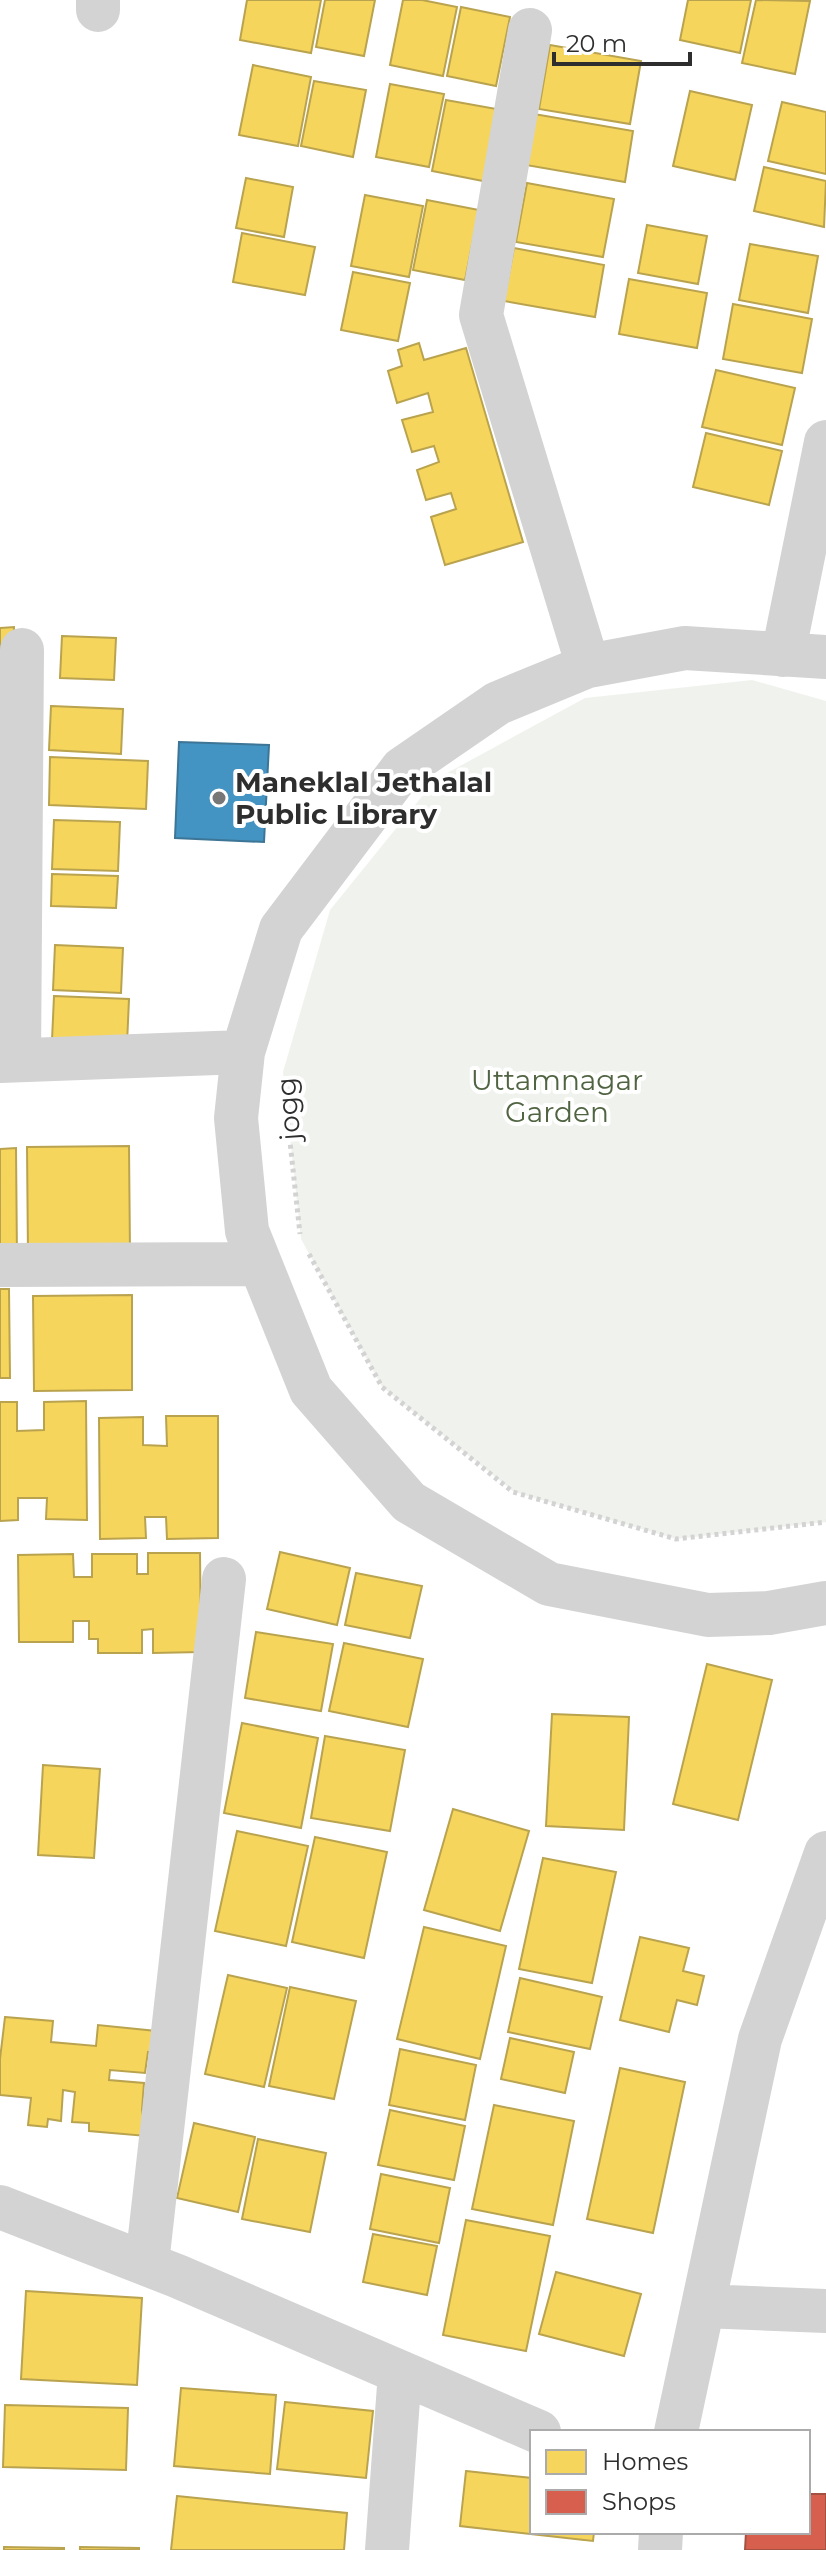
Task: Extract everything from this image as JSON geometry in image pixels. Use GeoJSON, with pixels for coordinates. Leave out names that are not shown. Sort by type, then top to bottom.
{"type":"FeatureCollection","features":[{"type":"Feature","properties":{"kind":"street"},"geometry":{"type":"LineString","coordinates":[[530,30],[481,315],[588,666]]}},
{"type":"Feature","properties":{"kind":"street"},"geometry":{"type":"LineString","coordinates":[[783,655],[826,442]]}},
{"type":"Feature","properties":{"kind":"street"},"geometry":{"type":"LineString","coordinates":[[826,657],[685,648],[588,666],[498,703],[402,769],[281,929],[243,1052],[236,1118],[247,1231],[311,1390],[409,1502],[549,1584],[708,1615],[769,1613],[826,1603]]}},
{"type":"Feature","properties":{"kind":"street"},"geometry":{"type":"LineString","coordinates":[[22,650],[10,1061],[243,1052]]}},
{"type":"Feature","properties":{"kind":"street"},"geometry":{"type":"LineString","coordinates":[[0,1265],[260,1264]]}},
{"type":"Feature","properties":{"kind":"street"},"geometry":{"type":"LineString","coordinates":[[147,2263],[224,1579]]}},
{"type":"Feature","properties":{"kind":"street"},"geometry":{"type":"LineString","coordinates":[[676,2430],[760,2039],[826,1853]]}},
{"type":"Feature","properties":{"kind":"street"},"geometry":{"type":"LineString","coordinates":[[0,2207],[147,2263],[534,2430]]}},
{"type":"Feature","properties":{"kind":"street"},"geometry":{"type":"LineString","coordinates":[[703,2306],[826,2311]]}},
{"type":"Feature","properties":{"kind":"street"},"geometry":{"type":"LineString","coordinates":[[387,2550],[400,2372]]}},
{"type":"Feature","properties":{"kind":"path","name":"jogg"},"geometry":{"type":"LineString","coordinates":[[286,1102],[301,1239]]}},
{"type":"Feature","properties":{"kind":"path"},"geometry":{"type":"LineString","coordinates":[[308,1253],[382,1387],[513,1492],[676,1539],[826,1522]]}},
{"type":"Feature","properties":{"kind":"green space","name":"Uttamnagar Garden"},"geometry":{"type":"Polygon","coordinates":[[[752,680],[826,701],[826,1522],[676,1539],[514,1492],[382,1387],[301,1239],[283,1072],[330,910],[436,779],[585,698],[752,680]]]}},
{"type":"Feature","properties":{"kind":"building: Homes"},"geometry":{"type":"Polygon","coordinates":[[[247,0],[321,0],[311,53],[240,40],[247,0]]]}},
{"type":"Feature","properties":{"kind":"building: Homes"},"geometry":{"type":"Polygon","coordinates":[[[325,0],[375,0],[364,56],[316,47],[325,0]]]}},
{"type":"Feature","properties":{"kind":"building: Homes"},"geometry":{"type":"Polygon","coordinates":[[[403,0],[422,0],[457,7],[443,76],[390,65],[403,0]]]}},
{"type":"Feature","properties":{"kind":"building: Homes"},"geometry":{"type":"Polygon","coordinates":[[[688,0],[751,0],[740,53],[680,40],[688,0]]]}},
{"type":"Feature","properties":{"kind":"building: Homes"},"geometry":{"type":"Polygon","coordinates":[[[756,0],[810,1],[795,74],[742,63],[756,0]]]}},
{"type":"Feature","properties":{"kind":"building: Homes"},"geometry":{"type":"Polygon","coordinates":[[[461,7],[510,17],[496,86],[447,76],[461,7]]]}},
{"type":"Feature","properties":{"kind":"building: Homes"},"geometry":{"type":"Polygon","coordinates":[[[550,45],[641,61],[630,124],[539,109],[550,45]]]}},
{"type":"Feature","properties":{"kind":"building: Homes"},"geometry":{"type":"Polygon","coordinates":[[[253,65],[311,77],[298,146],[239,135],[253,65]]]}},
{"type":"Feature","properties":{"kind":"building: Homes"},"geometry":{"type":"Polygon","coordinates":[[[314,81],[366,90],[353,157],[301,146],[314,81]]]}},
{"type":"Feature","properties":{"kind":"building: Homes"},"geometry":{"type":"Polygon","coordinates":[[[390,84],[444,94],[429,167],[376,157],[390,84]]]}},
{"type":"Feature","properties":{"kind":"building: Homes"},"geometry":{"type":"Polygon","coordinates":[[[690,91],[752,105],[735,180],[673,166],[690,91]]]}},
{"type":"Feature","properties":{"kind":"building: Homes"},"geometry":{"type":"Polygon","coordinates":[[[446,100],[502,110],[488,182],[432,171],[446,100]]]}},
{"type":"Feature","properties":{"kind":"building: Homes"},"geometry":{"type":"Polygon","coordinates":[[[782,102],[826,112],[826,174],[768,161],[782,102]]]}},
{"type":"Feature","properties":{"kind":"building: Homes"},"geometry":{"type":"Polygon","coordinates":[[[534,114],[633,131],[625,182],[526,165],[534,114]]]}},
{"type":"Feature","properties":{"kind":"building: Homes"},"geometry":{"type":"Polygon","coordinates":[[[764,167],[826,181],[824,227],[754,211],[764,167]]]}},
{"type":"Feature","properties":{"kind":"building: Homes"},"geometry":{"type":"Polygon","coordinates":[[[246,178],[293,187],[284,237],[236,228],[246,178]]]}},
{"type":"Feature","properties":{"kind":"building: Homes"},"geometry":{"type":"Polygon","coordinates":[[[527,183],[614,199],[603,257],[516,242],[527,183]]]}},
{"type":"Feature","properties":{"kind":"building: Homes"},"geometry":{"type":"Polygon","coordinates":[[[365,195],[423,206],[409,277],[351,266],[365,195]]]}},
{"type":"Feature","properties":{"kind":"building: Homes"},"geometry":{"type":"Polygon","coordinates":[[[427,200],[479,210],[465,280],[413,270],[427,200]]]}},
{"type":"Feature","properties":{"kind":"building: Homes"},"geometry":{"type":"Polygon","coordinates":[[[647,225],[707,236],[698,284],[638,273],[647,225]]]}},
{"type":"Feature","properties":{"kind":"building: Homes"},"geometry":{"type":"Polygon","coordinates":[[[242,233],[315,247],[305,295],[233,282],[242,233]]]}},
{"type":"Feature","properties":{"kind":"building: Homes"},"geometry":{"type":"Polygon","coordinates":[[[750,244],[818,256],[808,313],[739,300],[750,244]]]}},
{"type":"Feature","properties":{"kind":"building: Homes"},"geometry":{"type":"Polygon","coordinates":[[[514,248],[604,265],[595,317],[504,301],[514,248]]]}},
{"type":"Feature","properties":{"kind":"building: Homes"},"geometry":{"type":"Polygon","coordinates":[[[353,272],[410,283],[398,341],[341,330],[353,272]]]}},
{"type":"Feature","properties":{"kind":"building: Homes"},"geometry":{"type":"Polygon","coordinates":[[[629,279],[707,293],[697,348],[619,334],[629,279]]]}},
{"type":"Feature","properties":{"kind":"building: Homes"},"geometry":{"type":"Polygon","coordinates":[[[733,304],[812,319],[802,373],[723,359],[733,304]]]}},
{"type":"Feature","properties":{"kind":"building: Homes"},"geometry":{"type":"Polygon","coordinates":[[[419,343],[424,360],[466,348],[523,542],[445,565],[431,517],[456,509],[451,493],[426,500],[417,470],[439,462],[434,446],[412,452],[402,420],[433,412],[428,393],[397,403],[388,371],[402,366],[398,350],[419,343]]]}},
{"type":"Feature","properties":{"kind":"building: Homes"},"geometry":{"type":"Polygon","coordinates":[[[716,370],[795,388],[782,445],[702,427],[716,370]]]}},
{"type":"Feature","properties":{"kind":"building: Homes"},"geometry":{"type":"Polygon","coordinates":[[[706,433],[782,451],[769,505],[693,487],[706,433]]]}},
{"type":"Feature","properties":{"kind":"building: Homes"},"geometry":{"type":"Polygon","coordinates":[[[14,627],[13,682],[0,681],[0,628],[14,627]]]}},
{"type":"Feature","properties":{"kind":"building: Homes"},"geometry":{"type":"Polygon","coordinates":[[[62,636],[116,638],[114,680],[60,678],[62,636]]]}},
{"type":"Feature","properties":{"kind":"building: Homes"},"geometry":{"type":"Polygon","coordinates":[[[51,706],[123,709],[121,754],[49,750],[51,706]]]}},
{"type":"Feature","properties":{"kind":"building: Homes"},"geometry":{"type":"Polygon","coordinates":[[[50,757],[148,761],[146,809],[49,805],[50,757]]]}},
{"type":"Feature","properties":{"kind":"building: Homes"},"geometry":{"type":"Polygon","coordinates":[[[54,820],[120,822],[118,871],[52,869],[54,820]]]}},
{"type":"Feature","properties":{"kind":"building: Homes"},"geometry":{"type":"Polygon","coordinates":[[[52,874],[118,876],[116,908],[51,906],[52,874]]]}},
{"type":"Feature","properties":{"kind":"building: Homes"},"geometry":{"type":"Polygon","coordinates":[[[55,945],[123,948],[121,993],[53,990],[55,945]]]}},
{"type":"Feature","properties":{"kind":"building: Homes"},"geometry":{"type":"Polygon","coordinates":[[[54,996],[129,999],[127,1044],[52,1040],[54,996]]]}},
{"type":"Feature","properties":{"kind":"building: Homes"},"geometry":{"type":"Polygon","coordinates":[[[129,1146],[130,1254],[28,1255],[27,1147],[129,1146]]]}},
{"type":"Feature","properties":{"kind":"building: Homes"},"geometry":{"type":"Polygon","coordinates":[[[16,1148],[17,1257],[0,1257],[0,1149],[16,1148]]]}},
{"type":"Feature","properties":{"kind":"building: Homes"},"geometry":{"type":"Polygon","coordinates":[[[0,1289],[9,1289],[10,1378],[0,1378],[0,1289]]]}},
{"type":"Feature","properties":{"kind":"building: Homes"},"geometry":{"type":"Polygon","coordinates":[[[132,1295],[132,1390],[34,1391],[33,1296],[132,1295]]]}},
{"type":"Feature","properties":{"kind":"building: Homes"},"geometry":{"type":"Polygon","coordinates":[[[86,1401],[87,1520],[46,1519],[47,1498],[18,1498],[18,1520],[0,1521],[0,1402],[17,1402],[17,1431],[44,1430],[44,1402],[86,1401]]]}},
{"type":"Feature","properties":{"kind":"building: Homes"},"geometry":{"type":"Polygon","coordinates":[[[166,1416],[218,1416],[218,1538],[167,1539],[166,1517],[145,1517],[146,1538],[100,1539],[99,1418],[143,1417],[143,1445],[167,1446],[166,1416]]]}},
{"type":"Feature","properties":{"kind":"building: Homes"},"geometry":{"type":"Polygon","coordinates":[[[280,1552],[350,1568],[337,1625],[267,1609],[280,1552]]]}},
{"type":"Feature","properties":{"kind":"building: Homes"},"geometry":{"type":"Polygon","coordinates":[[[148,1553],[200,1553],[201,1652],[153,1653],[153,1629],[142,1630],[142,1653],[98,1653],[98,1639],[89,1639],[89,1621],[73,1621],[73,1642],[19,1642],[18,1555],[73,1554],[74,1577],[92,1577],[92,1554],[137,1554],[137,1574],[148,1574],[148,1553]]]}},
{"type":"Feature","properties":{"kind":"building: Homes"},"geometry":{"type":"Polygon","coordinates":[[[356,1573],[422,1586],[410,1638],[345,1625],[356,1573]]]}},
{"type":"Feature","properties":{"kind":"building: Homes"},"geometry":{"type":"Polygon","coordinates":[[[256,1632],[333,1644],[321,1711],[245,1698],[256,1632]]]}},
{"type":"Feature","properties":{"kind":"building: Homes"},"geometry":{"type":"Polygon","coordinates":[[[344,1643],[423,1659],[408,1727],[329,1711],[344,1643]]]}},
{"type":"Feature","properties":{"kind":"building: Homes"},"geometry":{"type":"Polygon","coordinates":[[[707,1664],[772,1680],[738,1820],[673,1804],[707,1664]]]}},
{"type":"Feature","properties":{"kind":"building: Homes"},"geometry":{"type":"Polygon","coordinates":[[[552,1714],[629,1717],[624,1830],[546,1826],[552,1714]]]}},
{"type":"Feature","properties":{"kind":"building: Homes"},"geometry":{"type":"Polygon","coordinates":[[[242,1723],[318,1738],[301,1828],[224,1813],[242,1723]]]}},
{"type":"Feature","properties":{"kind":"building: Homes"},"geometry":{"type":"Polygon","coordinates":[[[325,1736],[405,1750],[390,1831],[311,1818],[325,1736]]]}},
{"type":"Feature","properties":{"kind":"building: Homes"},"geometry":{"type":"Polygon","coordinates":[[[43,1765],[100,1769],[94,1858],[38,1855],[43,1765]]]}},
{"type":"Feature","properties":{"kind":"building: Homes"},"geometry":{"type":"Polygon","coordinates":[[[453,1809],[529,1831],[500,1931],[424,1910],[453,1809]]]}},
{"type":"Feature","properties":{"kind":"building: Homes"},"geometry":{"type":"Polygon","coordinates":[[[237,1831],[308,1846],[286,1946],[215,1931],[237,1831]]]}},
{"type":"Feature","properties":{"kind":"building: Homes"},"geometry":{"type":"Polygon","coordinates":[[[315,1837],[387,1852],[364,1958],[292,1942],[315,1837]]]}},
{"type":"Feature","properties":{"kind":"building: Homes"},"geometry":{"type":"Polygon","coordinates":[[[543,1858],[616,1872],[592,1983],[519,1969],[543,1858]]]}},
{"type":"Feature","properties":{"kind":"building: Homes"},"geometry":{"type":"Polygon","coordinates":[[[424,1927],[506,1946],[480,2059],[397,2039],[424,1927]]]}},
{"type":"Feature","properties":{"kind":"building: Homes"},"geometry":{"type":"Polygon","coordinates":[[[640,1937],[689,1948],[683,1971],[704,1976],[697,2005],[677,2000],[669,2032],[620,2020],[640,1937]]]}},
{"type":"Feature","properties":{"kind":"building: Homes"},"geometry":{"type":"Polygon","coordinates":[[[228,1975],[287,1988],[264,2087],[205,2074],[228,1975]]]}},
{"type":"Feature","properties":{"kind":"building: Homes"},"geometry":{"type":"Polygon","coordinates":[[[520,1978],[602,1997],[590,2049],[508,2032],[520,1978]]]}},
{"type":"Feature","properties":{"kind":"building: Homes"},"geometry":{"type":"Polygon","coordinates":[[[290,1987],[356,2001],[334,2099],[269,2086],[290,1987]]]}},
{"type":"Feature","properties":{"kind":"building: Homes"},"geometry":{"type":"Polygon","coordinates":[[[5,2017],[53,2021],[51,2042],[96,2046],[98,2025],[156,2031],[154,2053],[148,2052],[145,2073],[110,2070],[109,2080],[144,2083],[142,2110],[146,2136],[89,2131],[89,2123],[72,2122],[75,2092],[63,2090],[61,2121],[48,2119],[47,2127],[28,2125],[31,2098],[0,2095],[5,2017]]]}},
{"type":"Feature","properties":{"kind":"building: Homes"},"geometry":{"type":"Polygon","coordinates":[[[510,2038],[574,2052],[565,2093],[501,2079],[510,2038]]]}},
{"type":"Feature","properties":{"kind":"building: Homes"},"geometry":{"type":"Polygon","coordinates":[[[400,2049],[476,2065],[465,2120],[389,2105],[400,2049]]]}},
{"type":"Feature","properties":{"kind":"building: Homes"},"geometry":{"type":"Polygon","coordinates":[[[620,2068],[685,2082],[653,2233],[587,2219],[620,2068]]]}},
{"type":"Feature","properties":{"kind":"building: Homes"},"geometry":{"type":"Polygon","coordinates":[[[494,2105],[574,2121],[553,2225],[472,2209],[494,2105]]]}},
{"type":"Feature","properties":{"kind":"building: Homes"},"geometry":{"type":"Polygon","coordinates":[[[390,2110],[465,2126],[454,2180],[378,2165],[390,2110]]]}},
{"type":"Feature","properties":{"kind":"building: Homes"},"geometry":{"type":"Polygon","coordinates":[[[194,2123],[255,2137],[238,2212],[177,2198],[194,2123]]]}},
{"type":"Feature","properties":{"kind":"building: Homes"},"geometry":{"type":"Polygon","coordinates":[[[258,2139],[326,2153],[310,2232],[242,2219],[258,2139]]]}},
{"type":"Feature","properties":{"kind":"building: Homes"},"geometry":{"type":"Polygon","coordinates":[[[381,2174],[450,2188],[439,2243],[370,2229],[381,2174]]]}},
{"type":"Feature","properties":{"kind":"building: Homes"},"geometry":{"type":"Polygon","coordinates":[[[466,2220],[550,2236],[526,2351],[443,2335],[466,2220]]]}},
{"type":"Feature","properties":{"kind":"building: Homes"},"geometry":{"type":"Polygon","coordinates":[[[373,2234],[437,2246],[427,2295],[363,2282],[373,2234]]]}},
{"type":"Feature","properties":{"kind":"building: Homes"},"geometry":{"type":"Polygon","coordinates":[[[556,2272],[641,2294],[624,2356],[539,2334],[556,2272]]]}},
{"type":"Feature","properties":{"kind":"building: Homes"},"geometry":{"type":"Polygon","coordinates":[[[26,2291],[142,2298],[137,2385],[21,2379],[26,2291]]]}},
{"type":"Feature","properties":{"kind":"building: Homes"},"geometry":{"type":"Polygon","coordinates":[[[181,2388],[276,2395],[270,2474],[174,2466],[181,2388]]]}},
{"type":"Feature","properties":{"kind":"building: Homes"},"geometry":{"type":"Polygon","coordinates":[[[285,2402],[373,2411],[366,2478],[277,2469],[285,2402]]]}},
{"type":"Feature","properties":{"kind":"building: Homes"},"geometry":{"type":"Polygon","coordinates":[[[5,2405],[128,2408],[126,2470],[3,2467],[5,2405]]]}},
{"type":"Feature","properties":{"kind":"building: Homes"},"geometry":{"type":"Polygon","coordinates":[[[466,2471],[530,2478],[530,2534],[460,2526],[466,2471]]]}},
{"type":"Feature","properties":{"kind":"building: Homes"},"geometry":{"type":"Polygon","coordinates":[[[177,2496],[347,2513],[344,2550],[171,2550],[177,2496]]]}},
{"type":"Feature","properties":{"kind":"building: Homes"},"geometry":{"type":"Polygon","coordinates":[[[531,2534],[594,2534],[593,2541],[531,2534]]]}},
{"type":"Feature","properties":{"kind":"building: Homes"},"geometry":{"type":"Polygon","coordinates":[[[4,2547],[64,2548],[64,2550],[4,2550],[4,2547]]]}},
{"type":"Feature","properties":{"kind":"building: Homes"},"geometry":{"type":"Polygon","coordinates":[[[80,2547],[139,2548],[139,2550],[80,2550],[80,2547]]]}},
{"type":"Feature","properties":{"kind":"building: Shops"},"geometry":{"type":"Polygon","coordinates":[[[810,2494],[826,2494],[826,2550],[745,2550],[746,2534],[810,2534],[810,2494]]]}},
{"type":"Feature","properties":{"kind":"building: Schools"},"geometry":{"type":"Polygon","coordinates":[[[179,742],[269,745],[264,842],[175,838],[179,742]]]}},
{"type":"Feature","properties":{"kind":"place","name":"Maneklal Jethalal Public Library"},"geometry":{"type":"Point","coordinates":[219,798]}}]}
